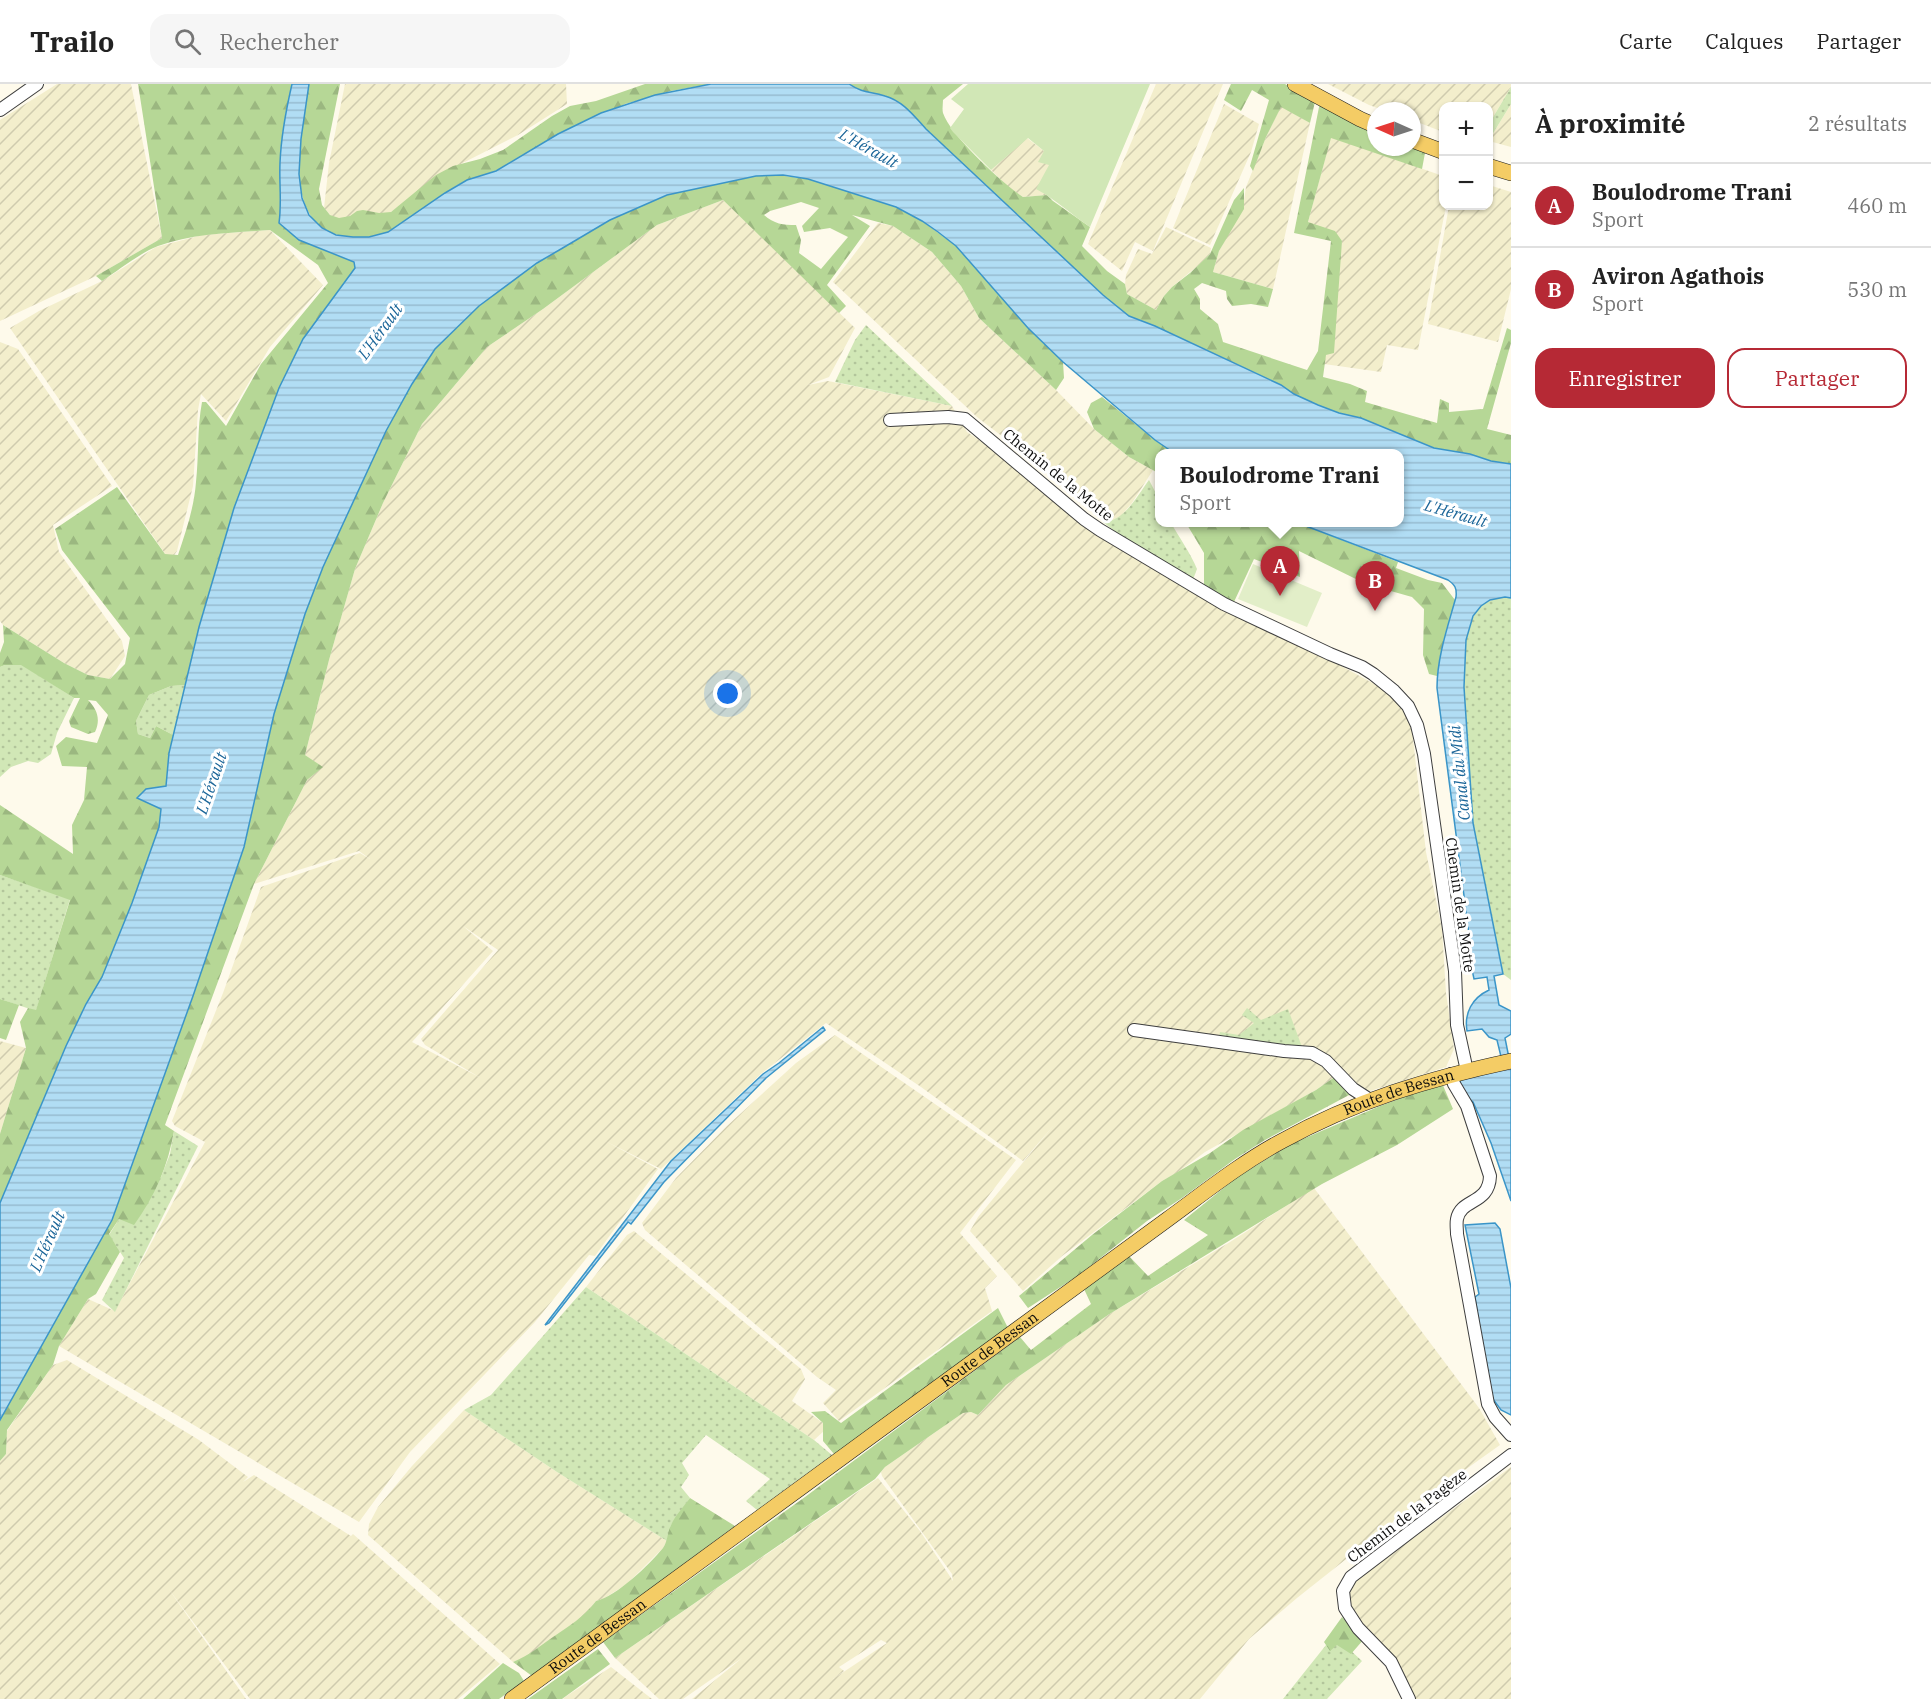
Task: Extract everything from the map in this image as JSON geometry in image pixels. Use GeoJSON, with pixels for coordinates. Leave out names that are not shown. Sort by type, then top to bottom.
{"type":"FeatureCollection","features":[{"type":"Feature","properties":{"kind":"main road"},"geometry":{"type":"LineString","coordinates":[[1295,84],[1367,123]]}},
{"type":"Feature","properties":{"kind":"main road"},"geometry":{"type":"LineString","coordinates":[[1421,143],[1439,150]]}},
{"type":"Feature","properties":{"kind":"main road"},"geometry":{"type":"LineString","coordinates":[[1493,168],[1511,173]]}},
{"type":"Feature","properties":{"kind":"main road","name":"Route de Bessan"},"geometry":{"type":"LineString","coordinates":[[512,1699],[1136,1242],[1260,1154],[1309,1127],[1400,1089],[1507,1061]]}},
{"type":"Feature","properties":{"kind":"street"},"geometry":{"type":"LineString","coordinates":[[0,110],[37,84]]}},
{"type":"Feature","properties":{"kind":"street","name":"Chemin de la Motte"},"geometry":{"type":"LineString","coordinates":[[890,420],[948,417],[965,419],[1100,530],[1224,604],[1362,667],[1401,697],[1413,714],[1422,746],[1455,971],[1457,1025],[1467,1071]]}},
{"type":"Feature","properties":{"kind":"street"},"geometry":{"type":"LineString","coordinates":[[1134,1030],[1312,1053],[1326,1061],[1367,1102]]}},
{"type":"Feature","properties":{"kind":"street"},"geometry":{"type":"LineString","coordinates":[[1451,1074],[1467,1106],[1490,1176],[1490,1186],[1484,1194],[1460,1211],[1456,1220],[1488,1404],[1511,1435]]}},
{"type":"Feature","properties":{"kind":"street","name":"Chemin de la Pagèze"},"geometry":{"type":"LineString","coordinates":[[1409,1699],[1391,1662],[1358,1628],[1344,1608],[1343,1591],[1351,1577],[1511,1455]]}},
{"type":"Feature","properties":{"kind":"shaded area"},"geometry":{"type":"Polygon","coordinates":[[[57,84],[131,84],[162,238],[96,276],[0,321],[0,120],[57,84]]]}},
{"type":"Feature","properties":{"kind":"shaded area"},"geometry":{"type":"Polygon","coordinates":[[[345,84],[566,84],[567,104],[518,135],[449,170],[368,231],[333,218],[324,208],[329,163],[345,84]]]}},
{"type":"Feature","properties":{"kind":"shaded area"},"geometry":{"type":"Polygon","coordinates":[[[1156,84],[1223,84],[1153,251],[1135,242],[1122,271],[1088,244],[1156,84]]]}},
{"type":"Feature","properties":{"kind":"shaded area"},"geometry":{"type":"Polygon","coordinates":[[[1328,84],[1511,84],[1493,117],[1493,102],[1439,102],[1439,130],[1421,123],[1421,102],[1367,102],[1367,104],[1328,84]]]}},
{"type":"Feature","properties":{"kind":"shaded area"},"geometry":{"type":"Polygon","coordinates":[[[1224,104],[1259,124],[1251,152],[1210,245],[1173,228],[1224,104]]]}},
{"type":"Feature","properties":{"kind":"shaded area"},"geometry":{"type":"Polygon","coordinates":[[[1511,104],[1511,147],[1493,142],[1493,133],[1511,104]]]}},
{"type":"Feature","properties":{"kind":"shaded area"},"geometry":{"type":"Polygon","coordinates":[[[1281,106],[1310,123],[1273,289],[1213,272],[1219,251],[1243,207],[1246,187],[1281,106]]]}},
{"type":"Feature","properties":{"kind":"shaded area"},"geometry":{"type":"Polygon","coordinates":[[[1331,137],[1367,150],[1367,156],[1386,156],[1439,175],[1439,210],[1445,210],[1418,350],[1387,345],[1381,372],[1324,364],[1342,241],[1308,222],[1331,137]]]}},
{"type":"Feature","properties":{"kind":"shaded area"},"geometry":{"type":"Polygon","coordinates":[[[1027,138],[1044,151],[1049,165],[1047,195],[1023,197],[1009,188],[991,170],[1027,138]]]}},
{"type":"Feature","properties":{"kind":"shaded area"},"geometry":{"type":"Polygon","coordinates":[[[1493,186],[1511,192],[1511,289],[1498,342],[1428,324],[1448,210],[1493,210],[1493,186]]]}},
{"type":"Feature","properties":{"kind":"shaded area"},"geometry":{"type":"Polygon","coordinates":[[[723,200],[855,328],[829,377],[808,385],[828,381],[952,406],[967,432],[1006,458],[1052,495],[1308,648],[1391,693],[1411,722],[1426,852],[1442,929],[1446,993],[1454,1049],[1446,1067],[1367,1092],[1336,1076],[1316,1090],[1205,1152],[1162,1181],[1062,1256],[1023,1291],[970,1231],[978,1217],[1054,1125],[1023,1161],[921,1087],[826,1023],[762,1073],[661,1169],[605,1141],[658,1169],[595,1256],[589,1255],[535,1322],[410,1452],[359,1522],[59,1346],[88,1299],[115,1311],[205,1142],[175,1126],[172,1121],[223,993],[261,887],[360,853],[370,859],[359,851],[254,884],[307,780],[322,767],[305,755],[355,569],[383,503],[422,424],[487,347],[657,225],[723,200]],[[463,926],[493,951],[412,1042],[479,1077],[425,1045],[421,1039],[498,950],[463,926]]]}},
{"type":"Feature","properties":{"kind":"shaded area"},"geometry":{"type":"Polygon","coordinates":[[[878,223],[893,226],[932,252],[961,286],[979,318],[1094,429],[1129,457],[1153,470],[1120,517],[1112,521],[977,417],[833,282],[878,223]]]}},
{"type":"Feature","properties":{"kind":"shaded area"},"geometry":{"type":"Polygon","coordinates":[[[1166,227],[1211,248],[1210,254],[1164,296],[1156,310],[1127,294],[1126,275],[1138,249],[1152,254],[1166,227]]]}},
{"type":"Feature","properties":{"kind":"shaded area"},"geometry":{"type":"Polygon","coordinates":[[[270,230],[323,285],[270,347],[226,421],[201,394],[193,486],[177,551],[170,561],[10,328],[39,311],[102,281],[156,247],[202,235],[270,230]]]}},
{"type":"Feature","properties":{"kind":"shaded area"},"geometry":{"type":"Polygon","coordinates":[[[0,342],[18,349],[112,486],[53,525],[59,552],[122,641],[125,656],[110,679],[88,675],[64,663],[0,621],[0,342]]]}},
{"type":"Feature","properties":{"kind":"shaded area"},"geometry":{"type":"Polygon","coordinates":[[[835,1035],[1016,1160],[960,1233],[997,1276],[985,1288],[992,1311],[839,1421],[823,1403],[836,1390],[817,1377],[645,1230],[642,1223],[676,1178],[727,1126],[796,1063],[835,1035]]]}},
{"type":"Feature","properties":{"kind":"shaded area"},"geometry":{"type":"Polygon","coordinates":[[[0,1041],[26,1048],[0,1134],[0,1041]]]}},
{"type":"Feature","properties":{"kind":"shaded area"},"geometry":{"type":"Polygon","coordinates":[[[1314,1188],[1479,1408],[1500,1445],[1403,1514],[1297,1598],[1249,1639],[1200,1699],[692,1699],[742,1658],[683,1699],[659,1699],[615,1658],[878,1478],[920,1531],[953,1581],[952,1574],[882,1476],[881,1472],[885,1467],[963,1413],[971,1412],[978,1415],[1006,1385],[1108,1315],[1230,1242],[1314,1188]],[[881,1640],[839,1667],[844,1671],[833,1679],[887,1643],[881,1640]]]}},
{"type":"Feature","properties":{"kind":"shaded area"},"geometry":{"type":"Polygon","coordinates":[[[634,1231],[801,1369],[805,1379],[792,1401],[823,1423],[824,1431],[814,1440],[586,1287],[627,1235],[634,1231]]]}},
{"type":"Feature","properties":{"kind":"shaded area"},"geometry":{"type":"Polygon","coordinates":[[[67,1360],[199,1440],[248,1477],[243,1482],[254,1475],[351,1536],[353,1534],[500,1664],[458,1699],[250,1699],[168,1588],[246,1699],[0,1699],[0,1461],[6,1454],[7,1431],[53,1365],[67,1360]]]}},
{"type":"Feature","properties":{"kind":"shaded area"},"geometry":{"type":"Polygon","coordinates":[[[464,1410],[667,1541],[663,1548],[627,1584],[596,1601],[587,1613],[530,1655],[513,1662],[368,1535],[369,1524],[378,1507],[464,1410]]]}},
{"type":"Feature","properties":{"kind":"shaded area"},"geometry":{"type":"Polygon","coordinates":[[[1511,1467],[1511,1699],[1414,1699],[1395,1657],[1383,1651],[1339,1592],[1511,1467]]]}},
{"type":"Feature","properties":{"kind":"shaded area"},"geometry":{"type":"Polygon","coordinates":[[[611,1667],[652,1699],[563,1699],[565,1697],[611,1667]]]}},
{"type":"Feature","properties":{"kind":"green space"},"geometry":{"type":"Polygon","coordinates":[[[138,84],[292,84],[281,143],[279,223],[299,240],[355,262],[355,269],[307,333],[279,388],[234,508],[199,627],[186,685],[171,686],[149,695],[136,721],[138,734],[150,738],[156,726],[175,736],[169,753],[166,786],[146,789],[138,798],[161,809],[159,827],[102,977],[66,1046],[0,1203],[0,1134],[26,1048],[20,1022],[28,1008],[36,1010],[70,900],[0,875],[0,805],[73,854],[72,825],[84,800],[87,767],[62,766],[56,746],[66,737],[97,743],[108,715],[96,701],[88,700],[97,714],[98,723],[95,732],[88,734],[71,727],[69,721],[80,698],[74,698],[21,665],[0,667],[0,653],[4,642],[3,625],[64,663],[88,675],[110,679],[125,664],[130,638],[62,550],[55,529],[117,487],[165,554],[178,555],[195,492],[202,402],[206,402],[226,426],[261,364],[328,283],[318,265],[270,230],[185,238],[144,253],[102,281],[96,276],[162,238],[138,84]]]}},
{"type":"Feature","properties":{"kind":"green space"},"geometry":{"type":"Polygon","coordinates":[[[309,84],[340,84],[319,189],[322,205],[330,215],[339,218],[363,210],[379,213],[391,212],[436,175],[453,166],[503,150],[570,106],[596,101],[645,84],[711,84],[671,91],[625,104],[496,171],[467,180],[392,231],[377,236],[360,237],[343,236],[323,229],[310,214],[302,195],[299,148],[309,84]]]}},
{"type":"Feature","properties":{"kind":"green space"},"geometry":{"type":"Polygon","coordinates":[[[849,84],[963,84],[943,100],[943,113],[966,146],[1023,197],[1047,195],[1090,227],[1082,246],[1107,271],[1125,284],[1127,294],[1156,310],[1172,287],[1210,254],[1234,200],[1244,188],[1244,209],[1219,251],[1213,272],[1273,289],[1268,307],[1251,304],[1232,306],[1227,299],[1226,291],[1202,283],[1194,289],[1200,299],[1200,309],[1218,324],[1223,342],[1307,370],[1318,351],[1331,241],[1294,233],[1320,102],[1367,127],[1367,150],[1331,138],[1308,222],[1335,231],[1342,241],[1334,353],[1326,355],[1323,377],[1367,391],[1365,402],[1437,423],[1440,399],[1449,403],[1449,412],[1483,409],[1507,328],[1511,330],[1511,343],[1487,429],[1511,435],[1511,464],[1434,448],[1361,418],[1318,405],[1281,385],[1129,316],[1103,295],[903,105],[891,98],[849,84]]]}},
{"type":"Feature","properties":{"kind":"green space"},"geometry":{"type":"Polygon","coordinates":[[[968,84],[1150,84],[1090,227],[1036,189],[1049,165],[1038,162],[1044,151],[1028,138],[991,170],[953,132],[950,128],[964,109],[951,99],[968,84]]]}},
{"type":"Feature","properties":{"kind":"green space"},"geometry":{"type":"Polygon","coordinates":[[[1231,84],[1285,84],[1315,102],[1310,123],[1281,107],[1253,171],[1250,166],[1269,100],[1252,90],[1241,111],[1224,100],[1231,84]]]}},
{"type":"Feature","properties":{"kind":"green space"},"geometry":{"type":"Polygon","coordinates":[[[1511,87],[1511,104],[1493,133],[1493,117],[1511,87]]]}},
{"type":"Feature","properties":{"kind":"green space"},"geometry":{"type":"Polygon","coordinates":[[[1421,151],[1425,153],[1422,169],[1384,156],[1421,156],[1421,151]]]}},
{"type":"Feature","properties":{"kind":"green space"},"geometry":{"type":"Polygon","coordinates":[[[777,175],[808,179],[896,207],[922,221],[956,246],[1028,328],[1063,362],[1064,378],[1056,390],[979,318],[961,286],[932,252],[893,226],[852,215],[870,226],[827,285],[846,306],[839,313],[723,200],[657,225],[487,347],[422,424],[383,503],[355,569],[305,755],[323,767],[307,780],[254,884],[165,1125],[174,1131],[160,1180],[134,1225],[119,1219],[109,1234],[120,1252],[96,1294],[88,1299],[59,1346],[53,1365],[7,1430],[6,1454],[0,1461],[0,1420],[112,1219],[244,847],[274,714],[305,614],[323,567],[364,476],[412,384],[435,349],[479,306],[537,263],[610,220],[667,195],[756,176],[777,175]],[[801,202],[764,215],[779,223],[796,225],[801,240],[799,253],[821,269],[848,237],[830,228],[804,232],[802,226],[819,208],[801,202]]]}},
{"type":"Feature","properties":{"kind":"green space"},"geometry":{"type":"Polygon","coordinates":[[[866,325],[952,406],[835,382],[855,340],[866,325]]]}},
{"type":"Feature","properties":{"kind":"green space"},"geometry":{"type":"Polygon","coordinates":[[[1102,397],[1168,449],[1155,449],[1155,471],[1129,457],[1094,429],[1087,412],[1091,403],[1102,397]]]}},
{"type":"Feature","properties":{"kind":"green space"},"geometry":{"type":"Polygon","coordinates":[[[1149,480],[1155,491],[1155,527],[1173,527],[1197,569],[1192,582],[1130,543],[1103,522],[1118,517],[1135,500],[1149,480]]]}},
{"type":"Feature","properties":{"kind":"green space"},"geometry":{"type":"Polygon","coordinates":[[[1188,527],[1308,527],[1398,562],[1396,568],[1442,583],[1455,600],[1441,651],[1437,676],[1429,674],[1423,655],[1424,609],[1412,597],[1366,584],[1299,551],[1300,577],[1254,559],[1233,604],[1204,590],[1204,553],[1188,527]]]}},
{"type":"Feature","properties":{"kind":"green space"},"geometry":{"type":"Polygon","coordinates":[[[1253,564],[1322,593],[1307,627],[1238,599],[1253,564]]]}},
{"type":"Feature","properties":{"kind":"green space"},"geometry":{"type":"Polygon","coordinates":[[[1505,596],[1511,598],[1511,980],[1503,974],[1500,962],[1473,823],[1464,687],[1466,640],[1472,619],[1486,602],[1505,596]]]}},
{"type":"Feature","properties":{"kind":"green space"},"geometry":{"type":"Polygon","coordinates":[[[21,664],[74,698],[57,733],[51,754],[38,763],[28,761],[11,767],[0,777],[0,667],[21,664]]]}},
{"type":"Feature","properties":{"kind":"green space"},"geometry":{"type":"Polygon","coordinates":[[[186,685],[175,736],[156,726],[150,738],[138,734],[136,721],[149,695],[171,686],[186,685]]]}},
{"type":"Feature","properties":{"kind":"green space"},"geometry":{"type":"Polygon","coordinates":[[[0,875],[70,899],[36,1011],[0,999],[0,875]]]}},
{"type":"Feature","properties":{"kind":"green space"},"geometry":{"type":"Polygon","coordinates":[[[0,999],[19,1005],[6,1040],[0,1038],[0,999]]]}},
{"type":"Feature","properties":{"kind":"green space"},"geometry":{"type":"Polygon","coordinates":[[[1247,1008],[1261,1020],[1288,1009],[1302,1047],[1219,1037],[1220,1032],[1239,1035],[1254,1023],[1242,1015],[1247,1008]]]}},
{"type":"Feature","properties":{"kind":"green space"},"geometry":{"type":"Polygon","coordinates":[[[1336,1076],[1351,1094],[1265,1140],[1235,1159],[1147,1221],[1079,1275],[1028,1308],[1019,1296],[1162,1181],[1210,1153],[1243,1130],[1316,1090],[1336,1076]]]}},
{"type":"Feature","properties":{"kind":"green space"},"geometry":{"type":"Polygon","coordinates":[[[1442,1083],[1453,1109],[1397,1145],[1322,1184],[1108,1315],[1006,1385],[978,1415],[971,1412],[963,1413],[885,1467],[875,1479],[615,1658],[603,1642],[805,1497],[1020,1337],[1031,1350],[1091,1304],[1084,1289],[1129,1256],[1148,1276],[1208,1235],[1184,1220],[1236,1178],[1291,1144],[1380,1106],[1442,1083]]]}},
{"type":"Feature","properties":{"kind":"green space"},"geometry":{"type":"Polygon","coordinates":[[[174,1131],[198,1146],[115,1312],[102,1300],[124,1258],[109,1235],[119,1219],[161,1177],[170,1154],[174,1131]]]}},
{"type":"Feature","properties":{"kind":"green space"},"geometry":{"type":"Polygon","coordinates":[[[586,1287],[814,1440],[832,1455],[757,1510],[746,1501],[770,1479],[706,1435],[682,1463],[689,1475],[681,1487],[690,1498],[671,1525],[667,1541],[464,1410],[491,1395],[586,1287]]]}},
{"type":"Feature","properties":{"kind":"green space"},"geometry":{"type":"Polygon","coordinates":[[[998,1308],[1008,1328],[834,1454],[823,1441],[823,1423],[811,1412],[825,1411],[841,1423],[998,1308]]]}},
{"type":"Feature","properties":{"kind":"green space"},"geometry":{"type":"Polygon","coordinates":[[[690,1498],[735,1526],[532,1676],[513,1662],[529,1654],[570,1625],[596,1601],[623,1587],[641,1571],[663,1548],[673,1522],[690,1498]]]}},
{"type":"Feature","properties":{"kind":"green space"},"geometry":{"type":"Polygon","coordinates":[[[1342,1617],[1364,1639],[1351,1654],[1337,1645],[1330,1651],[1324,1642],[1342,1617]]]}},
{"type":"Feature","properties":{"kind":"green space"},"geometry":{"type":"Polygon","coordinates":[[[1334,1635],[1362,1661],[1327,1699],[1283,1699],[1334,1635]]]}},
{"type":"Feature","properties":{"kind":"green space"},"geometry":{"type":"Polygon","coordinates":[[[598,1649],[610,1664],[562,1699],[528,1699],[598,1649]]]}},
{"type":"Feature","properties":{"kind":"green space"},"geometry":{"type":"Polygon","coordinates":[[[503,1663],[519,1673],[524,1681],[499,1699],[463,1699],[503,1663]]]}},
{"type":"Feature","properties":{"kind":"water"},"geometry":{"type":"Polygon","coordinates":[[[292,84],[309,84],[301,139],[299,174],[302,198],[309,215],[322,228],[336,235],[369,237],[388,232],[467,180],[496,171],[558,134],[601,113],[655,95],[711,84],[849,84],[863,91],[891,98],[903,105],[1103,295],[1129,316],[1281,385],[1318,405],[1361,418],[1434,448],[1511,464],[1511,598],[1490,600],[1473,616],[1466,640],[1464,687],[1473,823],[1503,974],[1494,976],[1499,1005],[1511,1011],[1511,1034],[1505,1038],[1511,1068],[1511,1201],[1491,1143],[1473,1102],[1464,1095],[1460,1088],[1460,1080],[1504,1069],[1497,1040],[1489,1037],[1482,1029],[1467,1031],[1466,1024],[1470,1007],[1478,997],[1489,990],[1487,977],[1474,979],[1471,965],[1473,965],[1437,688],[1441,653],[1456,597],[1456,589],[1448,580],[1309,527],[1404,527],[1404,449],[1168,449],[1063,362],[1028,328],[956,246],[922,221],[896,207],[808,179],[783,175],[756,176],[667,195],[610,220],[537,263],[479,306],[435,349],[412,384],[386,431],[323,567],[305,614],[274,714],[244,847],[112,1220],[0,1420],[0,1203],[66,1046],[102,977],[159,827],[161,809],[137,798],[146,789],[166,786],[169,753],[199,627],[234,508],[279,388],[303,339],[355,268],[354,262],[299,240],[279,223],[281,143],[292,84]]]}},
{"type":"Feature","properties":{"kind":"water"},"geometry":{"type":"Polygon","coordinates":[[[823,1027],[825,1030],[766,1078],[664,1182],[631,1224],[628,1222],[549,1323],[545,1325],[671,1161],[763,1074],[823,1027]]]}},
{"type":"Feature","properties":{"kind":"water"},"geometry":{"type":"Polygon","coordinates":[[[1495,1223],[1500,1229],[1511,1288],[1511,1415],[1501,1410],[1490,1395],[1475,1297],[1479,1294],[1465,1225],[1495,1223]]]}},
{"type":"Feature","properties":{"kind":"place","name":"Boulodrome Trani"},"geometry":{"type":"Point","coordinates":[1280,596]}},
{"type":"Feature","properties":{"kind":"place","name":"Aviron Agathois"},"geometry":{"type":"Point","coordinates":[1375,611]}},
{"type":"Feature","properties":{"kind":"water label","name":"L'Hérault"},"geometry":{"type":"Point","coordinates":[869,148]}},
{"type":"Feature","properties":{"kind":"water label","name":"L'Hérault"},"geometry":{"type":"Point","coordinates":[380,331]}},
{"type":"Feature","properties":{"kind":"water label","name":"L'Hérault"},"geometry":{"type":"Point","coordinates":[1456,513]}},
{"type":"Feature","properties":{"kind":"water label","name":"Canal du Midi"},"geometry":{"type":"Point","coordinates":[1459,773]}},
{"type":"Feature","properties":{"kind":"water label","name":"L'Hérault"},"geometry":{"type":"Point","coordinates":[211,783]}},
{"type":"Feature","properties":{"kind":"water label","name":"L'Hérault"},"geometry":{"type":"Point","coordinates":[47,1241]}}]}
